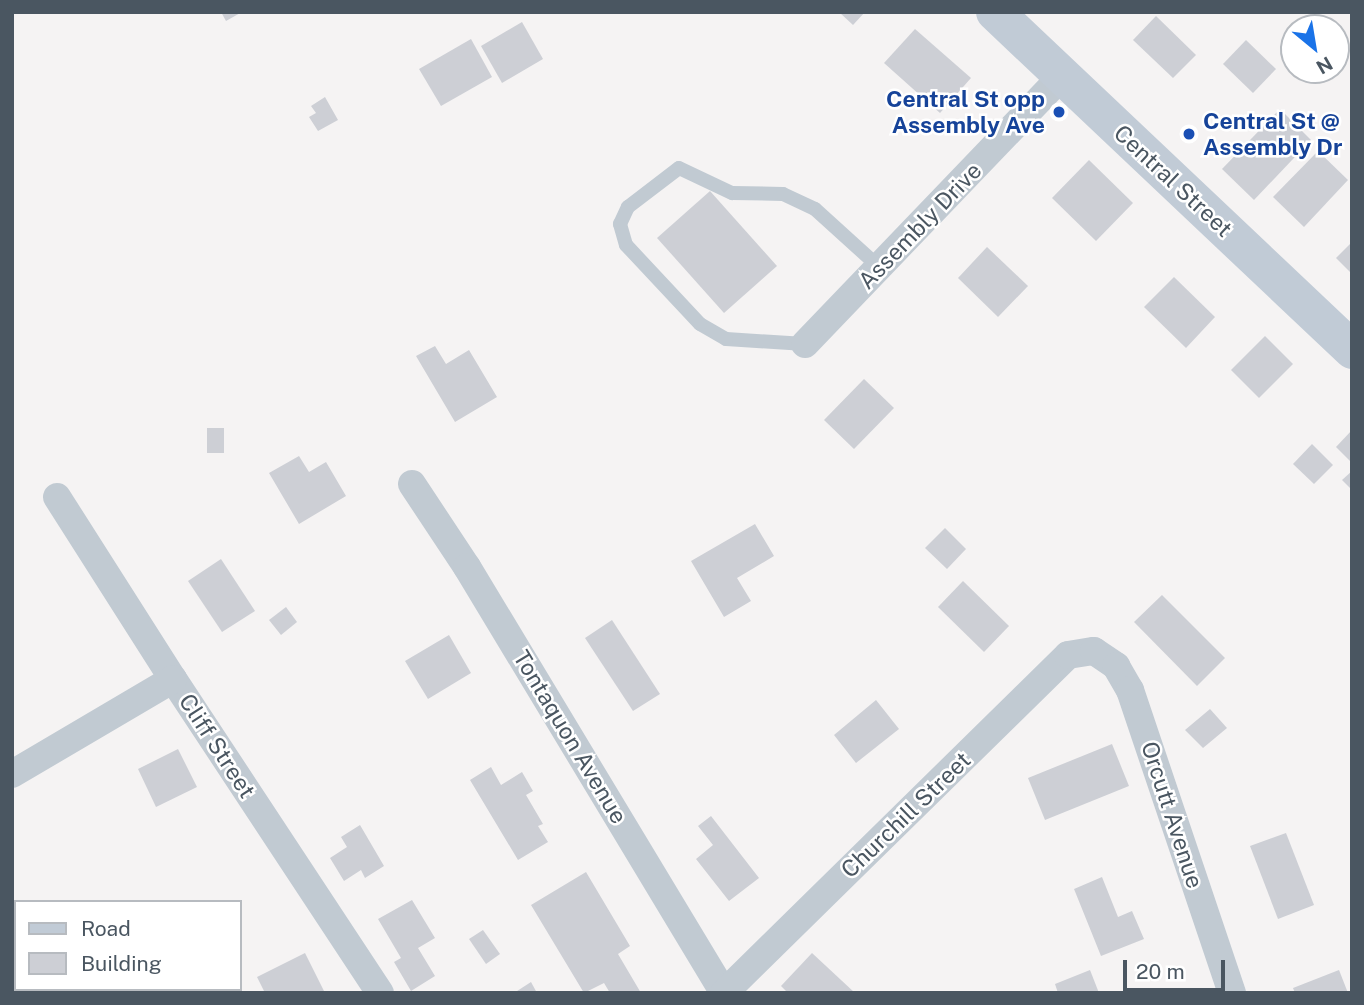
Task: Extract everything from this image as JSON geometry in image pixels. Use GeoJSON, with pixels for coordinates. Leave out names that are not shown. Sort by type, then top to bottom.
{"type":"FeatureCollection","features":[{"type":"Feature","properties":{"kind":"main road","name":"Central Street"},"geometry":{"type":"LineString","coordinates":[[995,12],[1352,350]]}},
{"type":"Feature","properties":{"kind":"street","name":"Assembly Drive"},"geometry":{"type":"LineString","coordinates":[[805,344],[1062,76]]}},
{"type":"Feature","properties":{"kind":"street","name":"Tontaquon Avenue"},"geometry":{"type":"LineString","coordinates":[[412,484],[467,567],[724,993]]}},
{"type":"Feature","properties":{"kind":"street","name":"Cliff Street"},"geometry":{"type":"LineString","coordinates":[[57,497],[173,679],[380,993]]}},
{"type":"Feature","properties":{"kind":"street","name":"Churchill Street"},"geometry":{"type":"LineString","coordinates":[[724,993],[1068,655],[1094,651]]}},
{"type":"Feature","properties":{"kind":"street","name":"Orcutt Avenue"},"geometry":{"type":"LineString","coordinates":[[1094,651],[1116,666],[1130,690],[1232,993]]}},
{"type":"Feature","properties":{"kind":"street"},"geometry":{"type":"LineString","coordinates":[[12,774],[173,679]]}},
{"type":"Feature","properties":{"kind":"lane"},"geometry":{"type":"LineString","coordinates":[[805,344],[726,339],[700,324],[626,245],[620,224],[628,207],[679,168],[732,193],[783,194],[815,209],[880,268]]}},
{"type":"Feature","properties":{"kind":"building"},"geometry":{"type":"Polygon","coordinates":[[[221,12],[242,12],[226,21],[221,12]]]}},
{"type":"Feature","properties":{"kind":"building"},"geometry":{"type":"Polygon","coordinates":[[[839,12],[865,12],[853,25],[839,12]]]}},
{"type":"Feature","properties":{"kind":"building"},"geometry":{"type":"Polygon","coordinates":[[[1156,16],[1196,55],[1173,78],[1133,40],[1156,16]]]}},
{"type":"Feature","properties":{"kind":"building"},"geometry":{"type":"Polygon","coordinates":[[[522,22],[543,59],[502,83],[481,46],[522,22]]]}},
{"type":"Feature","properties":{"kind":"building"},"geometry":{"type":"Polygon","coordinates":[[[915,29],[971,78],[940,113],[884,63],[915,29]]]}},
{"type":"Feature","properties":{"kind":"building"},"geometry":{"type":"Polygon","coordinates":[[[471,39],[492,77],[441,106],[419,69],[471,39]]]}},
{"type":"Feature","properties":{"kind":"building"},"geometry":{"type":"Polygon","coordinates":[[[1246,40],[1276,69],[1253,93],[1223,64],[1246,40]]]}},
{"type":"Feature","properties":{"kind":"building"},"geometry":{"type":"Polygon","coordinates":[[[325,97],[338,120],[318,131],[309,117],[316,113],[311,106],[325,97]]]}},
{"type":"Feature","properties":{"kind":"building"},"geometry":{"type":"Polygon","coordinates":[[[1280,109],[1311,140],[1254,200],[1222,169],[1280,109]]]}},
{"type":"Feature","properties":{"kind":"building"},"geometry":{"type":"Polygon","coordinates":[[[1318,151],[1348,180],[1304,227],[1273,197],[1318,151]]]}},
{"type":"Feature","properties":{"kind":"building"},"geometry":{"type":"Polygon","coordinates":[[[1089,160],[1133,203],[1096,241],[1052,198],[1089,160]]]}},
{"type":"Feature","properties":{"kind":"building"},"geometry":{"type":"Polygon","coordinates":[[[710,191],[777,266],[724,313],[657,238],[710,191]]]}},
{"type":"Feature","properties":{"kind":"building"},"geometry":{"type":"Polygon","coordinates":[[[1352,242],[1352,274],[1336,258],[1352,242]]]}},
{"type":"Feature","properties":{"kind":"building"},"geometry":{"type":"Polygon","coordinates":[[[987,247],[1028,286],[998,317],[958,278],[987,247]]]}},
{"type":"Feature","properties":{"kind":"building"},"geometry":{"type":"Polygon","coordinates":[[[1174,277],[1215,317],[1186,348],[1144,307],[1174,277]]]}},
{"type":"Feature","properties":{"kind":"building"},"geometry":{"type":"Polygon","coordinates":[[[1265,336],[1293,364],[1259,398],[1231,370],[1265,336]]]}},
{"type":"Feature","properties":{"kind":"building"},"geometry":{"type":"Polygon","coordinates":[[[435,346],[446,364],[469,350],[497,397],[455,422],[416,356],[435,346]]]}},
{"type":"Feature","properties":{"kind":"building"},"geometry":{"type":"Polygon","coordinates":[[[864,379],[894,408],[854,449],[824,420],[864,379]]]}},
{"type":"Feature","properties":{"kind":"building"},"geometry":{"type":"Polygon","coordinates":[[[207,428],[224,428],[224,453],[207,453],[207,428]]]}},
{"type":"Feature","properties":{"kind":"building"},"geometry":{"type":"Polygon","coordinates":[[[1352,430],[1352,463],[1336,447],[1352,430]]]}},
{"type":"Feature","properties":{"kind":"building"},"geometry":{"type":"Polygon","coordinates":[[[1312,444],[1333,465],[1314,484],[1293,464],[1312,444]]]}},
{"type":"Feature","properties":{"kind":"building"},"geometry":{"type":"Polygon","coordinates":[[[299,456],[309,472],[326,462],[346,496],[299,524],[269,473],[299,456]]]}},
{"type":"Feature","properties":{"kind":"building"},"geometry":{"type":"Polygon","coordinates":[[[1352,471],[1352,490],[1342,480],[1352,471]]]}},
{"type":"Feature","properties":{"kind":"building"},"geometry":{"type":"Polygon","coordinates":[[[755,524],[774,556],[737,578],[751,601],[724,617],[691,561],[755,524]]]}},
{"type":"Feature","properties":{"kind":"building"},"geometry":{"type":"Polygon","coordinates":[[[945,528],[966,549],[947,569],[925,548],[945,528]]]}},
{"type":"Feature","properties":{"kind":"building"},"geometry":{"type":"Polygon","coordinates":[[[221,559],[255,611],[222,632],[188,581],[221,559]]]}},
{"type":"Feature","properties":{"kind":"building"},"geometry":{"type":"Polygon","coordinates":[[[963,581],[1009,626],[984,652],[938,607],[963,581]]]}},
{"type":"Feature","properties":{"kind":"building"},"geometry":{"type":"Polygon","coordinates":[[[1162,595],[1225,658],[1197,686],[1134,622],[1162,595]]]}},
{"type":"Feature","properties":{"kind":"building"},"geometry":{"type":"Polygon","coordinates":[[[286,607],[297,622],[281,635],[269,620],[286,607]]]}},
{"type":"Feature","properties":{"kind":"building"},"geometry":{"type":"Polygon","coordinates":[[[612,620],[660,694],[633,711],[585,638],[612,620]]]}},
{"type":"Feature","properties":{"kind":"building"},"geometry":{"type":"Polygon","coordinates":[[[449,635],[471,673],[428,699],[405,661],[449,635]]]}},
{"type":"Feature","properties":{"kind":"building"},"geometry":{"type":"Polygon","coordinates":[[[876,700],[899,729],[856,763],[834,735],[876,700]]]}},
{"type":"Feature","properties":{"kind":"building"},"geometry":{"type":"Polygon","coordinates":[[[1210,709],[1227,728],[1203,748],[1185,730],[1210,709]]]}},
{"type":"Feature","properties":{"kind":"building"},"geometry":{"type":"Polygon","coordinates":[[[1112,744],[1129,786],[1045,820],[1028,778],[1112,744]]]}},
{"type":"Feature","properties":{"kind":"building"},"geometry":{"type":"Polygon","coordinates":[[[178,749],[197,787],[156,807],[138,769],[178,749]]]}},
{"type":"Feature","properties":{"kind":"building"},"geometry":{"type":"Polygon","coordinates":[[[491,767],[501,785],[522,772],[533,791],[526,795],[543,824],[538,826],[548,842],[518,860],[470,780],[491,767]]]}},
{"type":"Feature","properties":{"kind":"building"},"geometry":{"type":"Polygon","coordinates":[[[711,816],[759,878],[729,901],[696,859],[713,845],[698,826],[711,816]]]}},
{"type":"Feature","properties":{"kind":"building"},"geometry":{"type":"Polygon","coordinates":[[[360,825],[384,866],[365,878],[361,870],[344,881],[330,858],[347,847],[341,837],[360,825]]]}},
{"type":"Feature","properties":{"kind":"building"},"geometry":{"type":"Polygon","coordinates":[[[1286,833],[1314,905],[1278,919],[1250,846],[1286,833]]]}},
{"type":"Feature","properties":{"kind":"building"},"geometry":{"type":"Polygon","coordinates":[[[586,872],[630,946],[618,954],[641,993],[610,993],[604,983],[584,993],[531,905],[586,872]]]}},
{"type":"Feature","properties":{"kind":"building"},"geometry":{"type":"Polygon","coordinates":[[[1102,877],[1118,917],[1132,911],[1144,939],[1101,956],[1074,889],[1102,877]]]}},
{"type":"Feature","properties":{"kind":"building"},"geometry":{"type":"Polygon","coordinates":[[[412,900],[435,938],[418,948],[435,976],[411,991],[394,962],[401,958],[378,919],[412,900]]]}},
{"type":"Feature","properties":{"kind":"building"},"geometry":{"type":"Polygon","coordinates":[[[483,930],[500,954],[486,964],[469,939],[483,930]]]}},
{"type":"Feature","properties":{"kind":"building"},"geometry":{"type":"Polygon","coordinates":[[[305,953],[325,993],[265,993],[257,977],[305,953]]]}},
{"type":"Feature","properties":{"kind":"building"},"geometry":{"type":"Polygon","coordinates":[[[812,953],[855,993],[788,993],[781,986],[812,953]]]}},
{"type":"Feature","properties":{"kind":"building"},"geometry":{"type":"Polygon","coordinates":[[[1090,970],[1099,993],[1058,993],[1055,984],[1090,970]]]}},
{"type":"Feature","properties":{"kind":"building"},"geometry":{"type":"Polygon","coordinates":[[[1339,970],[1348,993],[1295,993],[1293,988],[1339,970]]]}},
{"type":"Feature","properties":{"kind":"building"},"geometry":{"type":"Polygon","coordinates":[[[531,982],[537,993],[514,993],[531,982]]]}},
{"type":"Feature","properties":{"kind":"place","name":"Central St opp Assembly Ave"},"geometry":{"type":"Point","coordinates":[1059,112]}},
{"type":"Feature","properties":{"kind":"place","name":"Central St @ Assembly Dr"},"geometry":{"type":"Point","coordinates":[1189,134]}}]}
